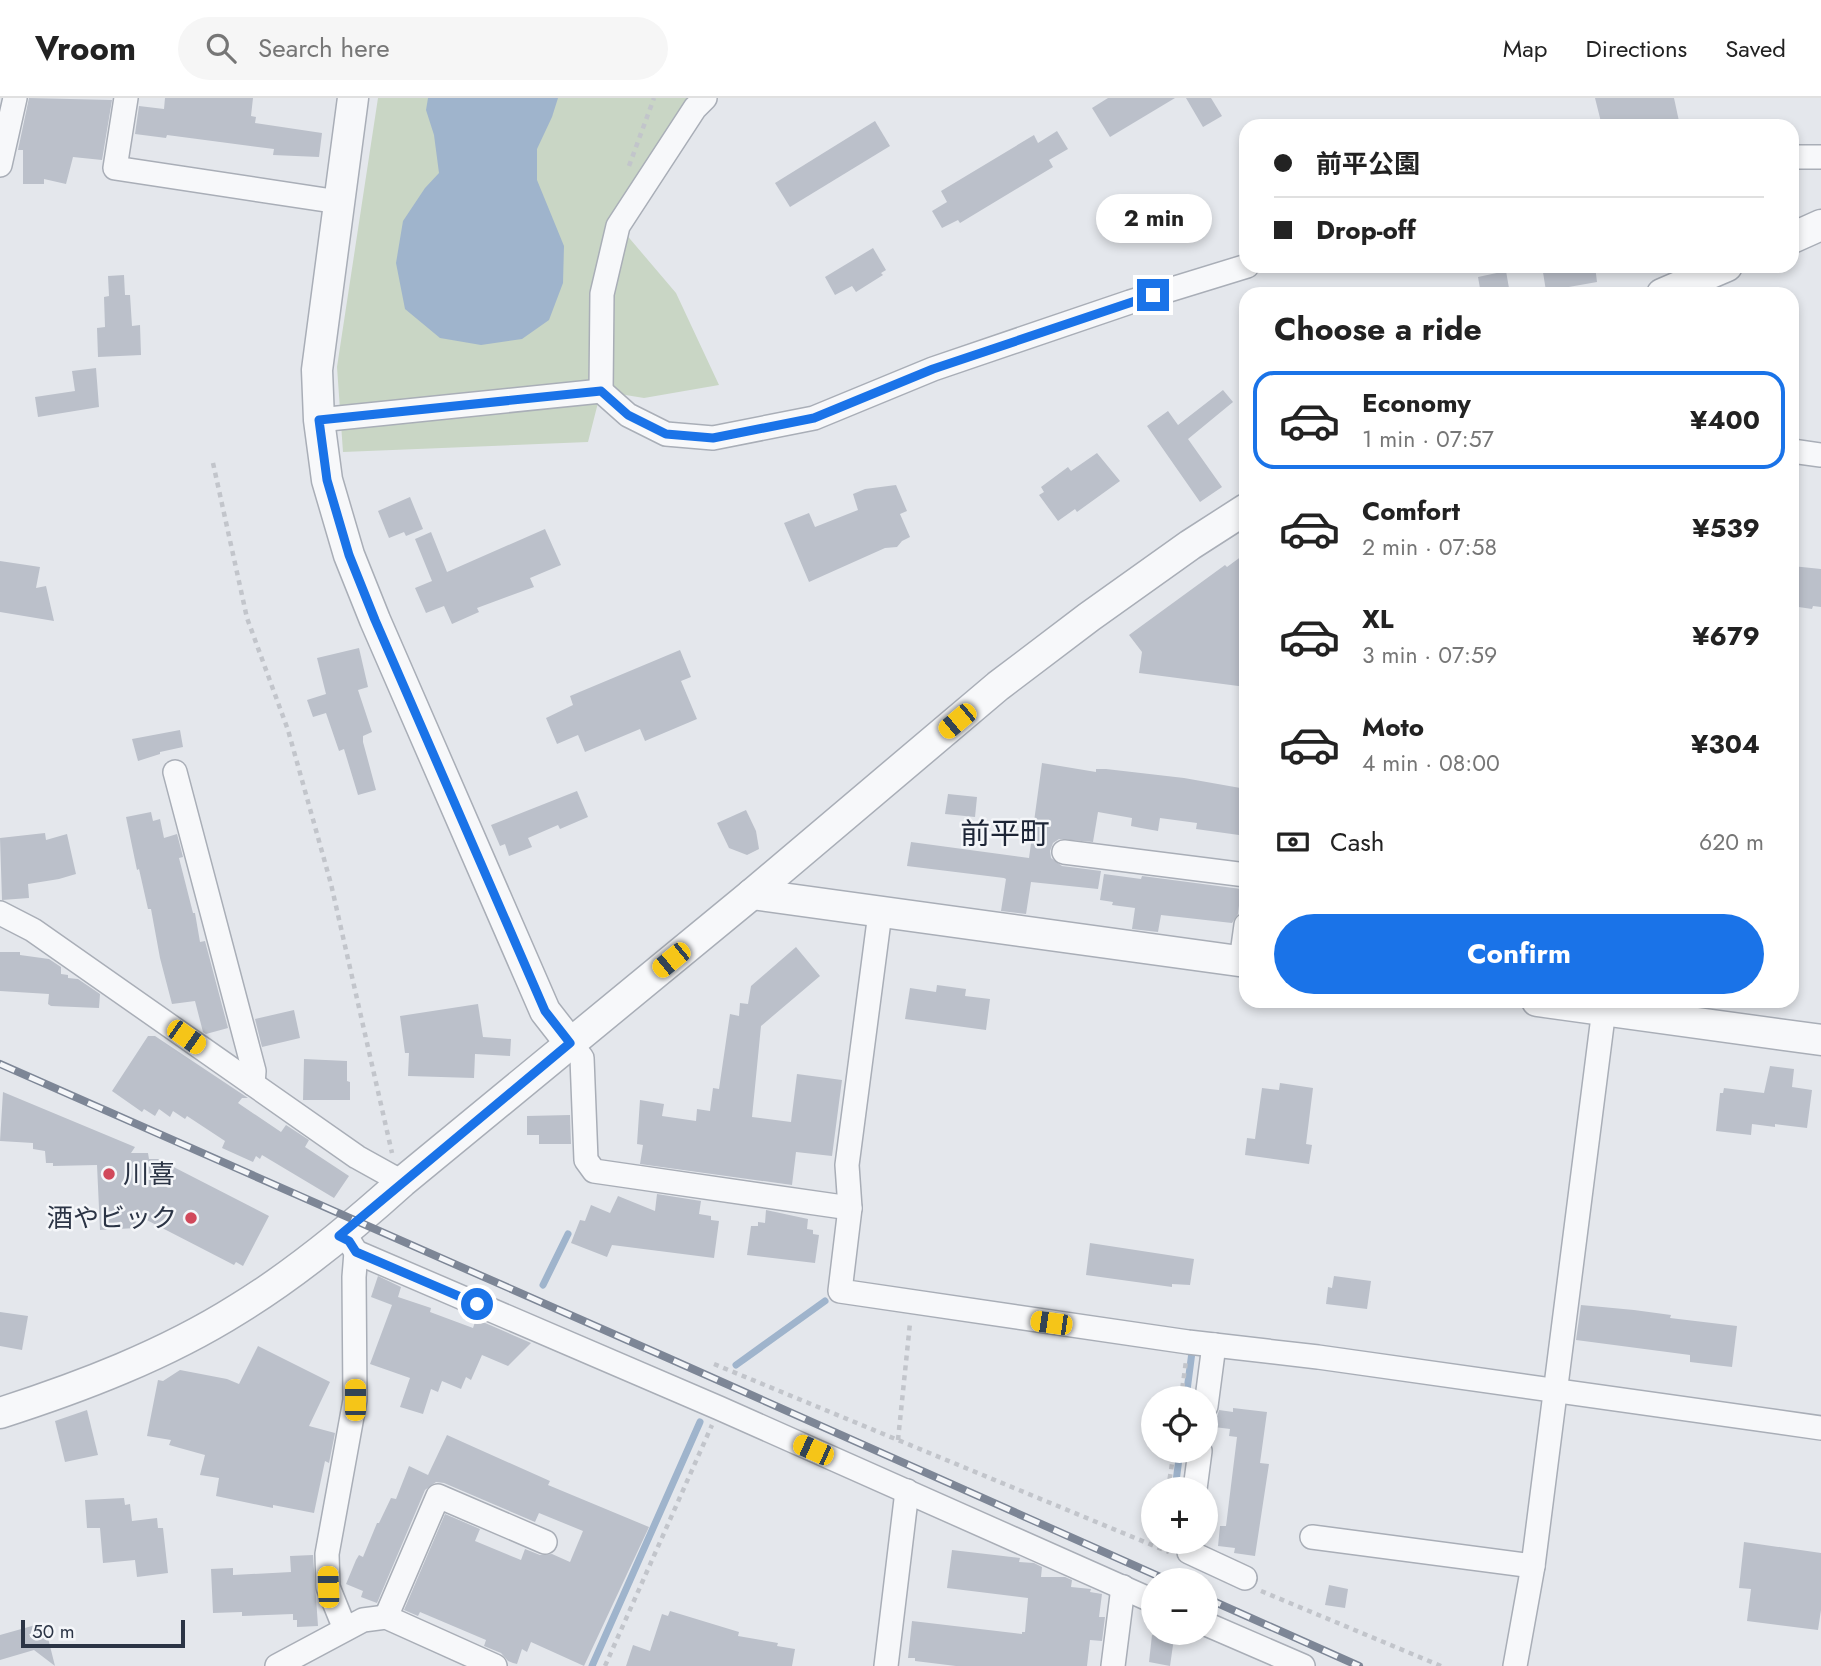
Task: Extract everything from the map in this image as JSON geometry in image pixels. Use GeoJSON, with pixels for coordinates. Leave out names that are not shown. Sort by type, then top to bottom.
{"type":"FeatureCollection","features":[{"type":"Feature","properties":{"kind":"street"},"geometry":{"type":"LineString","coordinates":[[0,165],[15,98]]}},
{"type":"Feature","properties":{"kind":"street"},"geometry":{"type":"LineString","coordinates":[[126,98],[115,168],[339,202]]}},
{"type":"Feature","properties":{"kind":"street"},"geometry":{"type":"LineString","coordinates":[[353,98],[317,370],[319,420],[327,480],[349,555],[375,620],[545,1011],[582,1058],[586,1160],[594,1171],[850,1208]]}},
{"type":"Feature","properties":{"kind":"street"},"geometry":{"type":"LineString","coordinates":[[601,391],[602,294],[618,226],[695,108],[705,98]]}},
{"type":"Feature","properties":{"kind":"street"},"geometry":{"type":"LineString","coordinates":[[1799,157],[1821,157]]}},
{"type":"Feature","properties":{"kind":"street"},"geometry":{"type":"LineString","coordinates":[[1799,235],[1821,225]]}},
{"type":"Feature","properties":{"kind":"street"},"geometry":{"type":"LineString","coordinates":[[319,420],[601,391],[628,415],[666,434],[713,438],[814,418],[933,369],[1130,302],[1239,268]]}},
{"type":"Feature","properties":{"kind":"street"},"geometry":{"type":"LineString","coordinates":[[1684,287],[1710,279]]}},
{"type":"Feature","properties":{"kind":"street"},"geometry":{"type":"LineString","coordinates":[[1799,452],[1821,455]]}},
{"type":"Feature","properties":{"kind":"street"},"geometry":{"type":"LineString","coordinates":[[0,1413],[73,1389],[166,1348],[237,1310],[347,1244],[398,1171],[570,1043],[752,894],[998,686],[1111,601],[1239,514]]}},
{"type":"Feature","properties":{"kind":"street"},"geometry":{"type":"LineString","coordinates":[[175,772],[254,1071],[253,1084]]}},
{"type":"Feature","properties":{"kind":"street"},"geometry":{"type":"LineString","coordinates":[[1064,852],[1239,874]]}},
{"type":"Feature","properties":{"kind":"street"},"geometry":{"type":"LineString","coordinates":[[752,894],[1239,960]]}},
{"type":"Feature","properties":{"kind":"street"},"geometry":{"type":"LineString","coordinates":[[0,912],[33,930],[357,1157],[398,1171]]}},
{"type":"Feature","properties":{"kind":"street"},"geometry":{"type":"LineString","coordinates":[[880,913],[847,1165],[850,1208],[840,1291],[1188,1342],[1821,1428]]}},
{"type":"Feature","properties":{"kind":"street"},"geometry":{"type":"LineString","coordinates":[[1515,1666],[1533,1566],[1604,1008]]}},
{"type":"Feature","properties":{"kind":"street"},"geometry":{"type":"LineString","coordinates":[[1623,1008],[1821,1040]]}},
{"type":"Feature","properties":{"kind":"street"},"geometry":{"type":"LineString","coordinates":[[347,1244],[1141,1595]]}},
{"type":"Feature","properties":{"kind":"street"},"geometry":{"type":"LineString","coordinates":[[345,1629],[328,1587],[327,1554],[355,1400],[354,1277],[347,1244]]}},
{"type":"Feature","properties":{"kind":"street"},"geometry":{"type":"LineString","coordinates":[[1209,1386],[1214,1345]]}},
{"type":"Feature","properties":{"kind":"street"},"geometry":{"type":"LineString","coordinates":[[886,1666],[907,1491]]}},
{"type":"Feature","properties":{"kind":"street"},"geometry":{"type":"LineString","coordinates":[[386,1617],[439,1496],[545,1542]]}},
{"type":"Feature","properties":{"kind":"street"},"geometry":{"type":"LineString","coordinates":[[1311,1537],[1533,1566]]}},
{"type":"Feature","properties":{"kind":"street"},"geometry":{"type":"LineString","coordinates":[[1193,1554],[1247,1582]]}},
{"type":"Feature","properties":{"kind":"street"},"geometry":{"type":"LineString","coordinates":[[1113,1666],[1123,1587]]}},
{"type":"Feature","properties":{"kind":"street"},"geometry":{"type":"LineString","coordinates":[[277,1666],[363,1620],[386,1617],[495,1666]]}},
{"type":"Feature","properties":{"kind":"street"},"geometry":{"type":"LineString","coordinates":[[1218,1629],[1303,1666]]}},
{"type":"Feature","properties":{"kind":"path"},"geometry":{"type":"LineString","coordinates":[[213,463],[247,618],[288,730],[331,884],[398,1171]]}},
{"type":"Feature","properties":{"kind":"path"},"geometry":{"type":"LineString","coordinates":[[898,1440],[913,1303]]}},
{"type":"Feature","properties":{"kind":"path"},"geometry":{"type":"LineString","coordinates":[[1182,1386],[1188,1342]]}},
{"type":"Feature","properties":{"kind":"path"},"geometry":{"type":"LineString","coordinates":[[714,1364],[1141,1541]]}},
{"type":"Feature","properties":{"kind":"path"},"geometry":{"type":"LineString","coordinates":[[605,1666],[719,1408]]}},
{"type":"Feature","properties":{"kind":"path"},"geometry":{"type":"LineString","coordinates":[[1247,1582],[1440,1666]]}},
{"type":"Feature","properties":{"kind":"green space"},"geometry":{"type":"Polygon","coordinates":[[[378,98],[705,98],[619,226],[676,293],[719,385],[644,398],[601,391],[588,442],[343,452],[337,367],[378,98]]]}},
{"type":"Feature","properties":{"kind":"water"},"geometry":{"type":"Polygon","coordinates":[[[428,98],[558,98],[537,149],[537,180],[564,246],[563,283],[549,320],[522,339],[481,345],[440,338],[405,309],[396,263],[403,221],[425,188],[439,173],[434,135],[426,110],[428,98]]]}},
{"type":"Feature","properties":{"kind":"building"},"geometry":{"type":"Polygon","coordinates":[[[29,98],[112,100],[102,160],[73,157],[66,184],[44,179],[44,184],[23,184],[23,150],[18,150],[29,98]]]}},
{"type":"Feature","properties":{"kind":"building"},"geometry":{"type":"Polygon","coordinates":[[[165,98],[253,98],[251,116],[256,117],[255,123],[322,133],[319,157],[273,155],[274,149],[167,135],[166,138],[135,134],[139,106],[164,109],[165,98]]]}},
{"type":"Feature","properties":{"kind":"building"},"geometry":{"type":"Polygon","coordinates":[[[1108,98],[1175,98],[1110,137],[1092,108],[1108,98]]]}},
{"type":"Feature","properties":{"kind":"building"},"geometry":{"type":"Polygon","coordinates":[[[1186,98],[1211,98],[1222,116],[1203,127],[1186,98]]]}},
{"type":"Feature","properties":{"kind":"building"},"geometry":{"type":"Polygon","coordinates":[[[1595,98],[1674,98],[1678,119],[1600,119],[1595,98]]]}},
{"type":"Feature","properties":{"kind":"building"},"geometry":{"type":"Polygon","coordinates":[[[875,121],[890,146],[790,207],[775,183],[875,121]]]}},
{"type":"Feature","properties":{"kind":"building"},"geometry":{"type":"Polygon","coordinates":[[[1057,131],[1068,149],[1049,160],[1053,167],[960,223],[958,220],[942,228],[932,211],[947,202],[941,191],[1034,135],[1038,143],[1057,131]]]}},
{"type":"Feature","properties":{"kind":"building"},"geometry":{"type":"Polygon","coordinates":[[[873,248],[886,270],[881,273],[883,275],[856,292],[852,286],[835,295],[825,277],[873,248]]]}},
{"type":"Feature","properties":{"kind":"building"},"geometry":{"type":"Polygon","coordinates":[[[1506,273],[1509,287],[1480,287],[1478,277],[1506,273]]]}},
{"type":"Feature","properties":{"kind":"building"},"geometry":{"type":"Polygon","coordinates":[[[1543,273],[1596,273],[1597,282],[1569,287],[1545,287],[1543,273]]]}},
{"type":"Feature","properties":{"kind":"building"},"geometry":{"type":"Polygon","coordinates":[[[124,275],[125,295],[130,295],[132,326],[140,325],[141,355],[98,357],[97,328],[105,327],[104,297],[109,296],[108,276],[124,275]]]}},
{"type":"Feature","properties":{"kind":"building"},"geometry":{"type":"Polygon","coordinates":[[[96,368],[99,407],[38,417],[35,397],[75,391],[72,371],[96,368]]]}},
{"type":"Feature","properties":{"kind":"building"},"geometry":{"type":"Polygon","coordinates":[[[1223,390],[1233,402],[1188,439],[1222,487],[1200,502],[1147,426],[1168,411],[1178,425],[1223,390]]]}},
{"type":"Feature","properties":{"kind":"building"},"geometry":{"type":"Polygon","coordinates":[[[1097,453],[1120,481],[1077,512],[1075,509],[1058,521],[1039,495],[1044,492],[1041,487],[1068,467],[1071,471],[1097,453]]]}},
{"type":"Feature","properties":{"kind":"building"},"geometry":{"type":"Polygon","coordinates":[[[896,485],[907,511],[900,514],[910,537],[897,547],[885,548],[809,582],[784,523],[809,513],[815,527],[858,510],[853,494],[865,489],[896,485]]]}},
{"type":"Feature","properties":{"kind":"building"},"geometry":{"type":"Polygon","coordinates":[[[410,497],[423,529],[406,536],[404,532],[389,538],[378,511],[410,497]]]}},
{"type":"Feature","properties":{"kind":"building"},"geometry":{"type":"Polygon","coordinates":[[[545,529],[561,565],[530,578],[534,587],[477,608],[479,612],[452,624],[444,606],[426,613],[415,588],[432,581],[415,539],[431,532],[447,572],[545,529]]]}},
{"type":"Feature","properties":{"kind":"building"},"geometry":{"type":"Polygon","coordinates":[[[1239,558],[1239,686],[1139,673],[1142,652],[1129,635],[1225,565],[1227,567],[1239,558]]]}},
{"type":"Feature","properties":{"kind":"building"},"geometry":{"type":"Polygon","coordinates":[[[0,561],[40,567],[36,588],[46,586],[54,621],[0,612],[0,561]]]}},
{"type":"Feature","properties":{"kind":"building"},"geometry":{"type":"Polygon","coordinates":[[[1799,567],[1821,569],[1821,607],[1813,606],[1812,609],[1799,607],[1799,567]]]}},
{"type":"Feature","properties":{"kind":"building"},"geometry":{"type":"Polygon","coordinates":[[[359,648],[368,687],[358,690],[372,732],[363,736],[363,742],[376,790],[358,795],[344,749],[339,751],[326,713],[313,717],[307,700],[326,694],[317,658],[359,648]]]}},
{"type":"Feature","properties":{"kind":"building"},"geometry":{"type":"Polygon","coordinates":[[[680,650],[691,677],[681,681],[697,719],[645,741],[640,729],[585,752],[578,735],[557,744],[546,718],[573,705],[570,696],[680,650]]]}},
{"type":"Feature","properties":{"kind":"building"},"geometry":{"type":"Polygon","coordinates":[[[180,730],[183,747],[138,761],[132,739],[180,730]]]}},
{"type":"Feature","properties":{"kind":"building"},"geometry":{"type":"Polygon","coordinates":[[[1042,763],[1096,772],[1096,769],[1106,769],[1184,778],[1239,788],[1239,835],[1196,829],[1197,823],[1160,818],[1158,831],[1131,826],[1132,818],[1098,812],[1093,842],[1059,839],[1053,843],[1050,851],[1051,858],[1062,866],[1101,871],[1098,889],[1031,882],[1026,914],[1001,911],[1004,878],[907,866],[911,842],[1029,858],[1042,763]]]}},
{"type":"Feature","properties":{"kind":"building"},"geometry":{"type":"Polygon","coordinates":[[[577,791],[588,817],[560,829],[558,825],[528,838],[532,847],[509,856],[505,844],[500,846],[491,825],[577,791]]]}},
{"type":"Feature","properties":{"kind":"building"},"geometry":{"type":"Polygon","coordinates":[[[948,794],[977,797],[975,817],[945,814],[948,794]]]}},
{"type":"Feature","properties":{"kind":"building"},"geometry":{"type":"Polygon","coordinates":[[[746,810],[756,831],[759,849],[747,855],[729,848],[717,823],[746,810]]]}},
{"type":"Feature","properties":{"kind":"building"},"geometry":{"type":"Polygon","coordinates":[[[151,812],[153,821],[160,819],[164,838],[177,834],[183,857],[179,858],[195,913],[200,942],[205,941],[228,1028],[206,1034],[203,1032],[195,1001],[172,1004],[151,909],[148,909],[139,869],[137,870],[126,817],[151,812]]]}},
{"type":"Feature","properties":{"kind":"building"},"geometry":{"type":"Polygon","coordinates":[[[45,833],[46,840],[67,834],[76,874],[28,884],[29,898],[2,900],[0,838],[45,833]]]}},
{"type":"Feature","properties":{"kind":"building"},"geometry":{"type":"Polygon","coordinates":[[[1104,874],[1141,879],[1142,876],[1239,889],[1238,914],[1232,923],[1161,915],[1158,932],[1132,929],[1135,908],[1112,905],[1113,902],[1100,900],[1104,874]]]}},
{"type":"Feature","properties":{"kind":"building"},"geometry":{"type":"Polygon","coordinates":[[[796,947],[820,976],[761,1026],[752,1117],[791,1122],[797,1074],[842,1080],[832,1156],[796,1152],[792,1185],[640,1164],[643,1145],[637,1144],[640,1100],[664,1104],[662,1116],[696,1121],[697,1109],[710,1111],[713,1088],[719,1089],[730,1014],[739,1016],[740,1003],[748,1004],[751,986],[796,947]]]}},
{"type":"Feature","properties":{"kind":"building"},"geometry":{"type":"Polygon","coordinates":[[[0,952],[20,952],[20,955],[49,959],[61,967],[61,974],[78,979],[100,994],[99,1008],[51,1006],[48,1004],[49,994],[0,991],[0,952]]]}},
{"type":"Feature","properties":{"kind":"building"},"geometry":{"type":"Polygon","coordinates":[[[937,985],[966,989],[965,996],[990,999],[986,1030],[905,1019],[910,988],[936,992],[937,985]]]}},
{"type":"Feature","properties":{"kind":"building"},"geometry":{"type":"Polygon","coordinates":[[[478,1004],[483,1037],[511,1039],[510,1056],[475,1054],[474,1078],[408,1076],[409,1053],[405,1053],[400,1016],[478,1004]]]}},
{"type":"Feature","properties":{"kind":"building"},"geometry":{"type":"Polygon","coordinates":[[[294,1010],[300,1038],[262,1047],[255,1019],[294,1010]]]}},
{"type":"Feature","properties":{"kind":"building"},"geometry":{"type":"Polygon","coordinates":[[[148,1036],[155,1036],[248,1098],[242,1098],[238,1103],[281,1132],[286,1125],[309,1140],[305,1147],[349,1176],[334,1198],[262,1155],[260,1159],[256,1156],[253,1162],[222,1148],[225,1141],[187,1116],[185,1119],[173,1111],[170,1117],[159,1109],[155,1116],[144,1109],[142,1112],[112,1091],[148,1036]]]}},
{"type":"Feature","properties":{"kind":"building"},"geometry":{"type":"Polygon","coordinates":[[[304,1059],[347,1061],[350,1100],[303,1100],[304,1059]]]}},
{"type":"Feature","properties":{"kind":"building"},"geometry":{"type":"Polygon","coordinates":[[[1770,1066],[1794,1069],[1792,1087],[1812,1090],[1807,1128],[1752,1124],[1751,1135],[1716,1131],[1720,1093],[1723,1093],[1724,1088],[1764,1093],[1770,1066]]]}},
{"type":"Feature","properties":{"kind":"building"},"geometry":{"type":"Polygon","coordinates":[[[1280,1083],[1313,1088],[1306,1144],[1312,1145],[1309,1164],[1245,1155],[1247,1138],[1255,1139],[1262,1088],[1279,1090],[1280,1083]]]}},
{"type":"Feature","properties":{"kind":"building"},"geometry":{"type":"Polygon","coordinates":[[[3,1092],[135,1147],[131,1153],[148,1153],[149,1159],[158,1159],[269,1216],[243,1266],[236,1262],[234,1265],[135,1214],[136,1228],[100,1230],[97,1165],[53,1166],[53,1163],[46,1163],[45,1151],[33,1149],[33,1143],[0,1141],[3,1092]]]}},
{"type":"Feature","properties":{"kind":"building"},"geometry":{"type":"Polygon","coordinates":[[[570,1115],[571,1144],[539,1144],[539,1135],[527,1135],[527,1116],[570,1115]]]}},
{"type":"Feature","properties":{"kind":"building"},"geometry":{"type":"Polygon","coordinates":[[[657,1194],[701,1201],[699,1214],[719,1221],[714,1258],[612,1245],[607,1257],[571,1243],[580,1220],[585,1221],[591,1205],[610,1213],[618,1196],[655,1211],[657,1194]]]}},
{"type":"Feature","properties":{"kind":"building"},"geometry":{"type":"Polygon","coordinates":[[[766,1210],[808,1219],[807,1229],[819,1235],[815,1263],[747,1255],[751,1226],[758,1226],[758,1222],[765,1223],[766,1210]]]}},
{"type":"Feature","properties":{"kind":"building"},"geometry":{"type":"Polygon","coordinates":[[[1090,1243],[1194,1259],[1190,1285],[1172,1284],[1172,1287],[1086,1275],[1090,1243]]]}},
{"type":"Feature","properties":{"kind":"building"},"geometry":{"type":"Polygon","coordinates":[[[378,1276],[401,1287],[398,1297],[431,1308],[430,1312],[473,1328],[476,1319],[531,1343],[508,1366],[482,1355],[471,1380],[466,1377],[461,1389],[442,1381],[438,1392],[431,1389],[423,1414],[400,1407],[410,1378],[370,1364],[392,1305],[371,1297],[378,1276]]]}},
{"type":"Feature","properties":{"kind":"building"},"geometry":{"type":"Polygon","coordinates":[[[1334,1276],[1371,1281],[1367,1309],[1326,1304],[1328,1287],[1332,1288],[1334,1276]]]}},
{"type":"Feature","properties":{"kind":"building"},"geometry":{"type":"Polygon","coordinates":[[[1581,1305],[1634,1310],[1671,1315],[1670,1318],[1737,1326],[1732,1367],[1690,1362],[1690,1355],[1576,1340],[1581,1305]]]}},
{"type":"Feature","properties":{"kind":"building"},"geometry":{"type":"Polygon","coordinates":[[[0,1312],[28,1316],[22,1350],[0,1346],[0,1312]]]}},
{"type":"Feature","properties":{"kind":"building"},"geometry":{"type":"Polygon","coordinates":[[[258,1346],[330,1382],[309,1426],[335,1433],[329,1463],[325,1461],[314,1513],[216,1496],[219,1478],[200,1475],[205,1455],[169,1445],[171,1440],[147,1436],[158,1380],[163,1381],[180,1370],[239,1384],[258,1346]]]}},
{"type":"Feature","properties":{"kind":"building"},"geometry":{"type":"Polygon","coordinates":[[[1233,1408],[1267,1412],[1260,1463],[1269,1464],[1255,1556],[1234,1553],[1235,1548],[1218,1546],[1220,1526],[1226,1526],[1237,1437],[1229,1436],[1230,1429],[1218,1428],[1218,1413],[1219,1410],[1233,1412],[1233,1408]]]}},
{"type":"Feature","properties":{"kind":"building"},"geometry":{"type":"Polygon","coordinates":[[[87,1410],[98,1455],[65,1462],[55,1421],[87,1410]]]}},
{"type":"Feature","properties":{"kind":"building"},"geometry":{"type":"Polygon","coordinates":[[[447,1435],[550,1481],[548,1485],[649,1527],[584,1666],[531,1642],[527,1652],[522,1649],[517,1664],[513,1663],[501,1653],[484,1646],[486,1640],[420,1612],[418,1616],[404,1610],[445,1514],[480,1529],[475,1541],[521,1560],[525,1549],[540,1555],[552,1554],[570,1562],[583,1531],[539,1513],[535,1522],[436,1482],[425,1490],[377,1603],[361,1597],[363,1591],[346,1584],[359,1555],[363,1557],[391,1498],[396,1499],[409,1466],[428,1475],[447,1435]]]}},
{"type":"Feature","properties":{"kind":"building"},"geometry":{"type":"Polygon","coordinates":[[[124,1498],[125,1505],[130,1504],[132,1521],[157,1518],[158,1528],[163,1528],[168,1573],[137,1577],[135,1560],[103,1563],[100,1528],[87,1528],[85,1500],[124,1498]]]}},
{"type":"Feature","properties":{"kind":"building"},"geometry":{"type":"Polygon","coordinates":[[[1744,1542],[1821,1553],[1821,1610],[1818,1630],[1747,1621],[1751,1589],[1739,1588],[1744,1542]]]}},
{"type":"Feature","properties":{"kind":"building"},"geometry":{"type":"Polygon","coordinates":[[[952,1550],[1020,1558],[1019,1562],[1034,1563],[1042,1567],[1041,1577],[1065,1577],[1072,1580],[1071,1587],[1091,1589],[1090,1592],[1102,1594],[1099,1617],[1105,1617],[1102,1641],[1090,1640],[1087,1666],[956,1666],[908,1658],[912,1621],[1022,1634],[1025,1632],[1028,1598],[947,1588],[952,1550]]]}},
{"type":"Feature","properties":{"kind":"building"},"geometry":{"type":"Polygon","coordinates":[[[313,1555],[318,1626],[297,1627],[293,1614],[242,1616],[242,1612],[213,1613],[211,1569],[233,1568],[233,1575],[291,1572],[290,1556],[313,1555]]]}},
{"type":"Feature","properties":{"kind":"building"},"geometry":{"type":"Polygon","coordinates":[[[1329,1585],[1348,1589],[1345,1608],[1325,1605],[1329,1585]]]}},
{"type":"Feature","properties":{"kind":"building"},"geometry":{"type":"Polygon","coordinates":[[[670,1611],[739,1632],[738,1636],[795,1649],[792,1666],[626,1666],[633,1645],[650,1651],[662,1614],[668,1616],[670,1611]]]}},
{"type":"Feature","properties":{"kind":"building"},"geometry":{"type":"Polygon","coordinates":[[[43,1625],[47,1634],[55,1666],[34,1650],[0,1660],[0,1635],[43,1625]]]}},
{"type":"Feature","properties":{"kind":"building"},"geometry":{"type":"Polygon","coordinates":[[[1151,1645],[1173,1645],[1170,1666],[1149,1662],[1151,1645]]]}},
{"type":"Feature","properties":{"kind":"waterway"},"geometry":{"type":"LineString","coordinates":[[543,1285],[568,1234]]}},
{"type":"Feature","properties":{"kind":"waterway"},"geometry":{"type":"LineString","coordinates":[[736,1365],[825,1301]]}},
{"type":"Feature","properties":{"kind":"waterway"},"geometry":{"type":"LineString","coordinates":[[1188,1386],[1192,1352]]}},
{"type":"Feature","properties":{"kind":"waterway"},"geometry":{"type":"LineString","coordinates":[[592,1666],[700,1422]]}},
{"type":"Feature","properties":{"kind":"waterway"},"geometry":{"type":"LineString","coordinates":[[1177,1477],[1178,1463]]}},
{"type":"Feature","properties":{"kind":"railway"},"geometry":{"type":"LineString","coordinates":[[0,1064],[1141,1568]]}},
{"type":"Feature","properties":{"kind":"railway"},"geometry":{"type":"LineString","coordinates":[[1218,1603],[1359,1666]]}},
{"type":"Feature","properties":{"kind":"place","name":"川喜"},"geometry":{"type":"Point","coordinates":[109,1174]}},
{"type":"Feature","properties":{"kind":"place","name":"酒やビック"},"geometry":{"type":"Point","coordinates":[191,1218]}},
{"type":"Feature","properties":{"kind":"district","name":"前平町"},"geometry":{"type":"Point","coordinates":[1005,833]}},
{"type":"Feature","properties":{"kind":"route"},"geometry":{"type":"LineString","coordinates":[[477,1304],[356,1252],[349,1241],[339,1236],[570,1043],[545,1011],[375,620],[349,555],[327,480],[319,420],[601,391],[628,415],[666,434],[713,438],[814,418],[933,369],[1153,295]]}}]}
